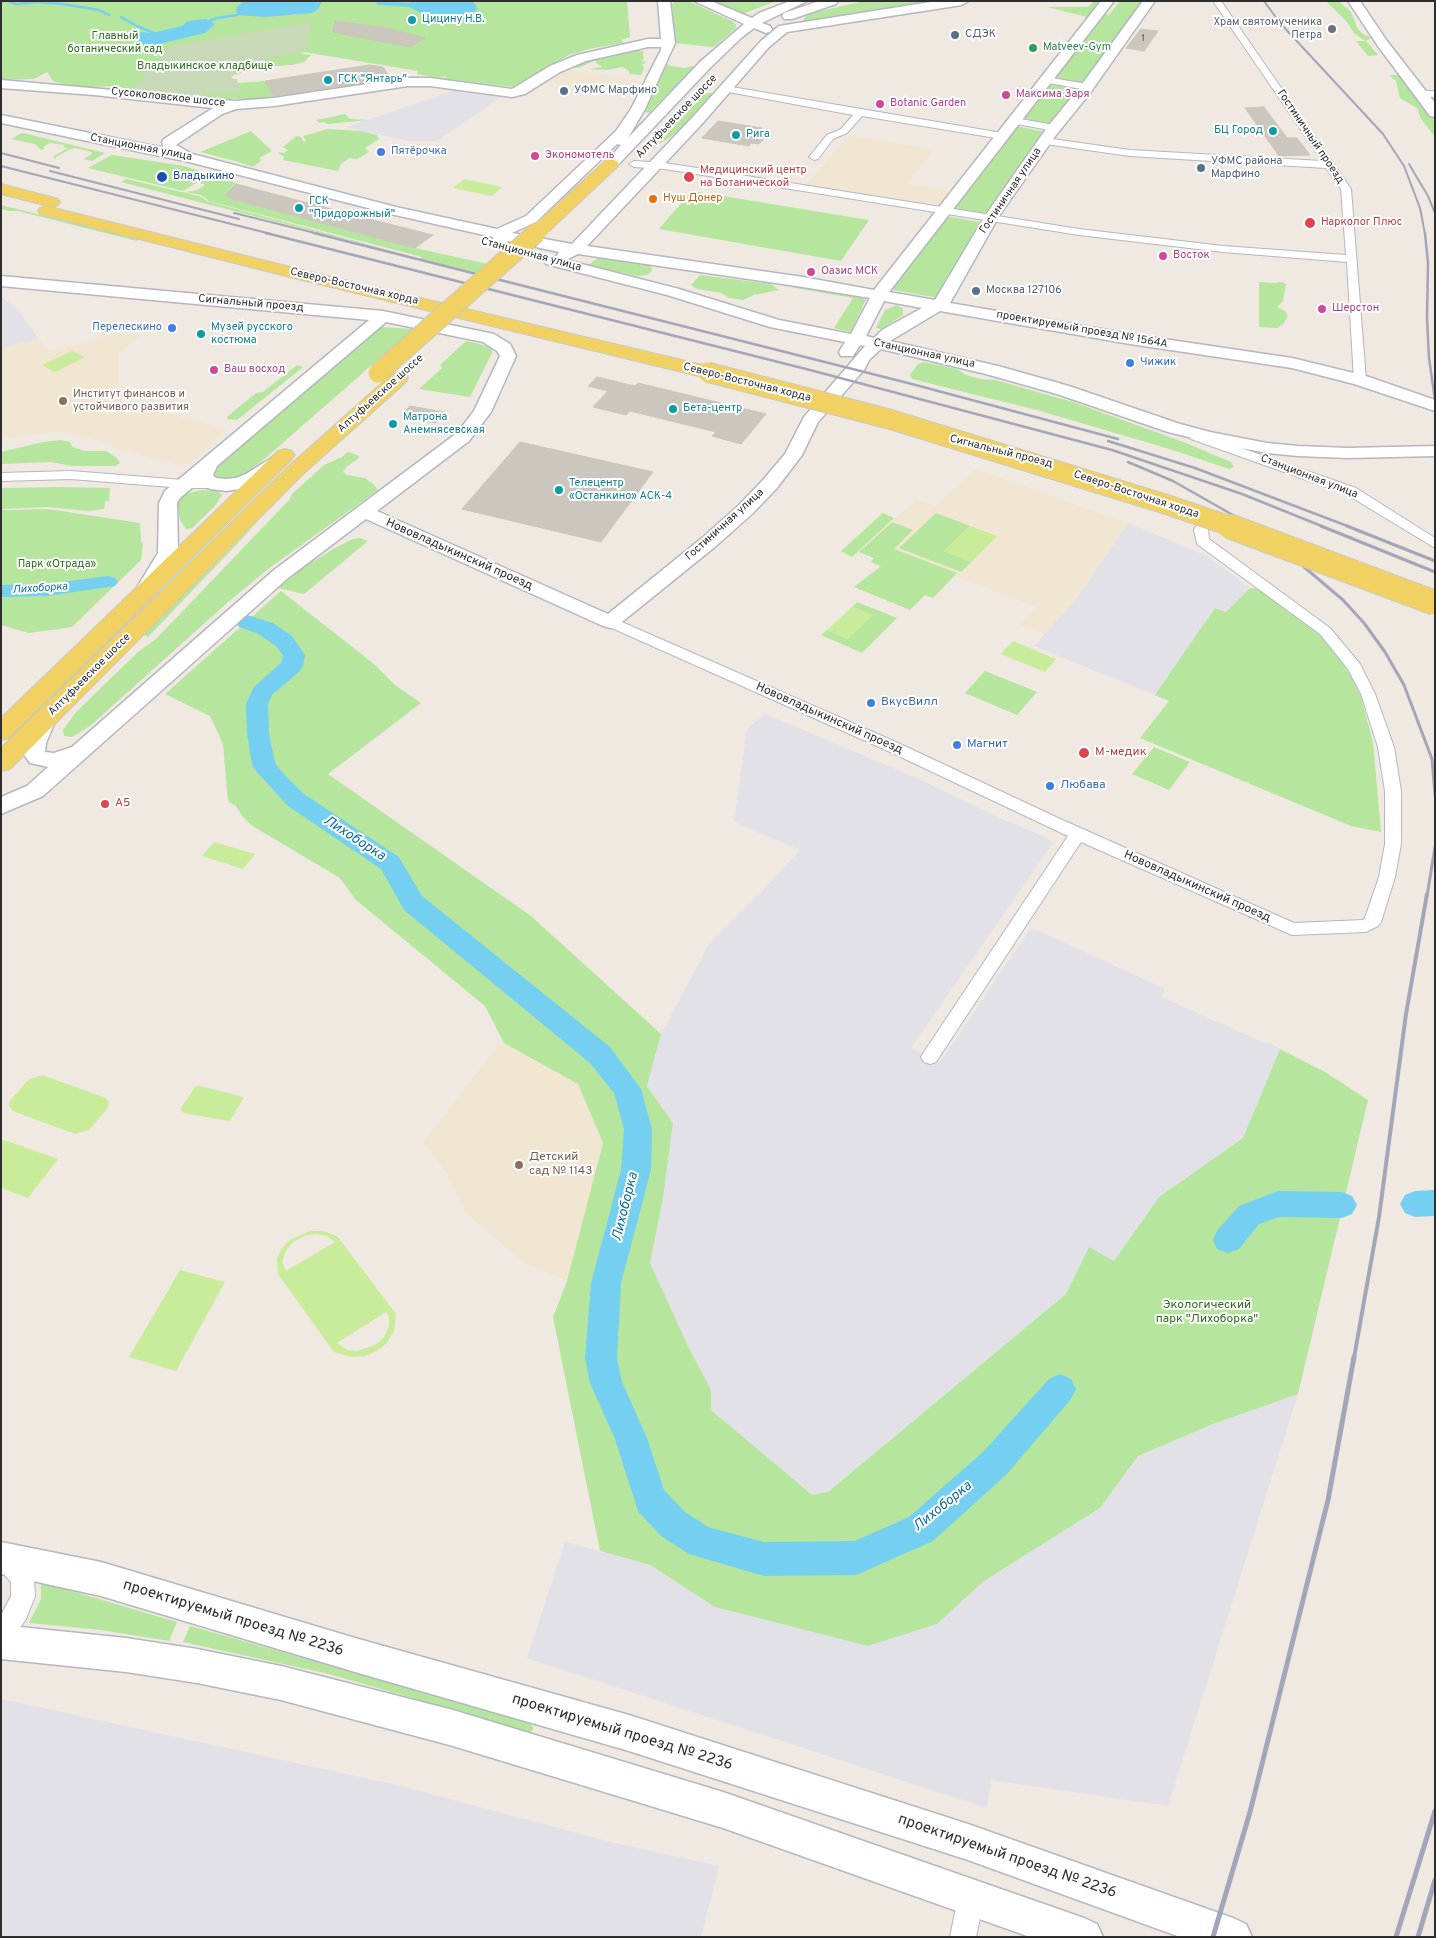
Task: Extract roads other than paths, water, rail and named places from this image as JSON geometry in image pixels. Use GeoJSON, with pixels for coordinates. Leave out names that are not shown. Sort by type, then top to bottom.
{"type":"FeatureCollection","features":[{"type":"Feature","properties":{"kind":"main road"},"geometry":{"type":"LineString","coordinates":[[700,1],[766,29],[769,31],[769,36],[765,44]]}},
{"type":"Feature","properties":{"kind":"main road","name":"Алтуфьевское шоссе"},"geometry":{"type":"LineString","coordinates":[[433,347],[561,231],[642,130],[705,65],[752,24],[776,10],[801,1]]}},
{"type":"Feature","properties":{"kind":"main road"},"geometry":{"type":"LineString","coordinates":[[747,45],[766,29],[792,14],[832,1]]}},
{"type":"Feature","properties":{"kind":"main road"},"geometry":{"type":"LineString","coordinates":[[541,259],[558,257],[575,250],[723,92],[765,44],[787,27],[962,1]]}},
{"type":"Feature","properties":{"kind":"main road","name":"Гостиничная улица"},"geometry":{"type":"LineString","coordinates":[[820,409],[825,397],[824,389],[856,339],[879,294],[1108,1]]}},
{"type":"Feature","properties":{"kind":"main road","name":"Гостиничная улица"},"geometry":{"type":"LineString","coordinates":[[610,622],[632,606],[745,510],[770,484],[793,455],[810,421],[858,366],[862,358],[901,325],[940,305],[991,218],[1054,128],[1087,87],[1150,1]]}},
{"type":"Feature","properties":{"kind":"main road"},"geometry":{"type":"LineString","coordinates":[[1354,1],[1382,43],[1435,113]]}},
{"type":"Feature","properties":{"kind":"main road"},"geometry":{"type":"LineString","coordinates":[[617,163],[621,138],[664,59],[669,43],[667,4]]}},
{"type":"Feature","properties":{"kind":"main road","name":"Сусоколовское шоссе"},"geometry":{"type":"LineString","coordinates":[[1,84],[94,90],[214,108],[276,104],[392,89],[452,86],[506,93],[520,91],[555,69],[582,58],[648,43],[669,43]]}},
{"type":"Feature","properties":{"kind":"main road"},"geometry":{"type":"LineString","coordinates":[[714,77],[723,92]]}},
{"type":"Feature","properties":{"kind":"main road","name":"Сусоколовское шоссе"},"geometry":{"type":"LineString","coordinates":[[190,158],[169,146],[172,140],[214,108]]}},
{"type":"Feature","properties":{"kind":"main road","name":"Станционная улица"},"geometry":{"type":"LineString","coordinates":[[1,119],[190,158],[396,211],[500,242],[541,259],[693,298],[776,324],[937,356],[1014,376],[1174,428]]}},
{"type":"Feature","properties":{"kind":"main road"},"geometry":{"type":"LineString","coordinates":[[621,138],[642,130]]}},
{"type":"Feature","properties":{"kind":"main road"},"geometry":{"type":"LineString","coordinates":[[500,242],[503,231],[531,219],[617,163],[682,136]]}},
{"type":"Feature","properties":{"kind":"main road","name":"Алтуфьевское шоссе"},"geometry":{"type":"LineString","coordinates":[[1,763],[543,228],[617,163],[646,149]]}},
{"type":"Feature","properties":{"kind":"main road","name":"Северо-Восточная хорда"},"geometry":{"type":"LineString","coordinates":[[1,189],[49,206],[302,275],[894,411],[1172,495],[1292,536],[1435,592]]}},
{"type":"Feature","properties":{"kind":"main road","name":"Северо-Восточная хорда"},"geometry":{"type":"LineString","coordinates":[[1,200],[49,206]]}},
{"type":"Feature","properties":{"kind":"main road","name":"Станционная улица"},"geometry":{"type":"LineString","coordinates":[[500,242],[575,250],[710,269]]}},
{"type":"Feature","properties":{"kind":"main road"},"geometry":{"type":"LineString","coordinates":[[613,277],[638,279],[652,275],[656,270],[655,267],[644,260]]}},
{"type":"Feature","properties":{"kind":"main road"},"geometry":{"type":"LineString","coordinates":[[693,298],[673,285],[670,275],[683,269],[710,269]]}},
{"type":"Feature","properties":{"kind":"main road","name":"проектируемый проезд № 1564А"},"geometry":{"type":"LineString","coordinates":[[710,269],[879,294],[1130,339],[1277,360],[1360,380],[1435,406]]}},
{"type":"Feature","properties":{"kind":"main road","name":"Сигнальный проезд"},"geometry":{"type":"LineString","coordinates":[[1,281],[383,316],[488,338],[498,342],[508,356],[482,412],[472,427],[463,437],[437,458],[365,512]]}},
{"type":"Feature","properties":{"kind":"main road"},"geometry":{"type":"LineString","coordinates":[[872,310],[889,301],[901,298],[909,305],[910,310],[901,325]]}},
{"type":"Feature","properties":{"kind":"main road"},"geometry":{"type":"LineString","coordinates":[[144,591],[168,553],[168,503],[172,495],[383,316]]}},
{"type":"Feature","properties":{"kind":"main road","name":"Северо-Восточная хорда"},"geometry":{"type":"LineString","coordinates":[[712,368],[1165,504],[1276,542],[1435,603]]}},
{"type":"Feature","properties":{"kind":"main road","name":"Алтуфьевское шоссе"},"geometry":{"type":"LineString","coordinates":[[1,732],[277,462],[396,372]]}},
{"type":"Feature","properties":{"kind":"main road","name":"Сигнальный проезд"},"geometry":{"type":"LineString","coordinates":[[820,409],[985,446],[1063,468],[1209,514],[1435,592]]}},
{"type":"Feature","properties":{"kind":"main road"},"geometry":{"type":"LineString","coordinates":[[1174,428],[1235,443],[1298,451],[1348,453],[1435,451]]}},
{"type":"Feature","properties":{"kind":"main road"},"geometry":{"type":"LineString","coordinates":[[209,463],[204,475],[211,483],[218,484],[240,483],[253,478],[277,462]]}},
{"type":"Feature","properties":{"kind":"main road"},"geometry":{"type":"LineString","coordinates":[[1,806],[35,791],[281,574],[365,512]]}},
{"type":"Feature","properties":{"kind":"main road","name":"Нововладыкинский проезд"},"geometry":{"type":"LineString","coordinates":[[365,512],[610,622]]}},
{"type":"Feature","properties":{"kind":"main road"},"geometry":{"type":"LineString","coordinates":[[45,719],[33,752],[38,758],[56,761],[82,750]]}},
{"type":"Feature","properties":{"kind":"main road","name":"проектируемый проезд № 2236"},"geometry":{"type":"LineString","coordinates":[[2,1558],[101,1580],[629,1733],[968,1842],[1233,1937]]}},
{"type":"Feature","properties":{"kind":"main road"},"geometry":{"type":"LineString","coordinates":[[1,1642],[126,1655],[197,1666],[281,1683],[453,1728],[723,1810],[1084,1937]]}},
{"type":"Feature","properties":{"kind":"street","name":"Гостиничный проезд"},"geometry":{"type":"LineString","coordinates":[[1217,1],[1331,165],[1343,184],[1348,197],[1360,380]]}},
{"type":"Feature","properties":{"kind":"street"},"geometry":{"type":"LineString","coordinates":[[1046,80],[1087,87]]}},
{"type":"Feature","properties":{"kind":"street"},"geometry":{"type":"LineString","coordinates":[[723,92],[1002,136]]}},
{"type":"Feature","properties":{"kind":"street"},"geometry":{"type":"LineString","coordinates":[[1420,94],[1435,94]]}},
{"type":"Feature","properties":{"kind":"street"},"geometry":{"type":"LineString","coordinates":[[814,157],[830,136],[844,131],[860,113]]}},
{"type":"Feature","properties":{"kind":"street"},"geometry":{"type":"LineString","coordinates":[[1015,121],[1054,128]]}},
{"type":"Feature","properties":{"kind":"street"},"geometry":{"type":"LineString","coordinates":[[1045,141],[1130,153],[1331,165]]}},
{"type":"Feature","properties":{"kind":"street"},"geometry":{"type":"LineString","coordinates":[[617,163],[654,165],[944,211],[1194,246],[1352,259]]}},
{"type":"Feature","properties":{"kind":"street","name":"Станционная улица"},"geometry":{"type":"LineString","coordinates":[[1174,428],[1350,491],[1390,514],[1435,544]]}},
{"type":"Feature","properties":{"kind":"street"},"geometry":{"type":"LineString","coordinates":[[1,477],[71,475],[183,484],[218,484]]}},
{"type":"Feature","properties":{"kind":"street","name":"Нововладыкинский проезд"},"geometry":{"type":"LineString","coordinates":[[610,622],[893,747],[1078,834],[1292,929],[1366,926],[1372,922],[1387,877],[1393,844],[1394,791],[1386,747],[1368,694],[1355,667],[1326,631],[1202,541],[1201,530],[1209,514]]}},
{"type":"Feature","properties":{"kind":"street"},"geometry":{"type":"LineString","coordinates":[[930,1057],[1078,834]]}},
{"type":"Feature","properties":{"kind":"street"},"geometry":{"type":"LineString","coordinates":[[1,1630],[9,1624],[18,1611],[23,1596],[22,1580],[16,1569],[2,1558]]}},
{"type":"Feature","properties":{"kind":"street"},"geometry":{"type":"LineString","coordinates":[[963,1937],[971,1898]]}},
{"type":"Feature","properties":{"kind":"water"},"geometry":{"type":"Polygon","coordinates":[[[244,1],[322,1],[319,8],[312,13],[266,17],[237,15],[236,8],[244,1]]]}},
{"type":"Feature","properties":{"kind":"water"},"geometry":{"type":"Polygon","coordinates":[[[378,1],[410,3],[413,1],[473,1],[478,9],[468,15],[431,16],[409,7],[378,5],[376,3],[378,1]]]}},
{"type":"Feature","properties":{"kind":"water"},"geometry":{"type":"Polygon","coordinates":[[[206,19],[215,24],[205,33],[163,43],[154,49],[145,48],[146,44],[137,43],[131,37],[137,36],[141,32],[152,33],[182,26],[188,21],[206,19]]]}},
{"type":"Feature","properties":{"kind":"waterway"},"geometry":{"type":"LineString","coordinates":[[8,1],[16,4],[38,2],[63,4],[99,10],[109,15]]}},
{"type":"Feature","properties":{"kind":"waterway"},"geometry":{"type":"LineString","coordinates":[[207,22],[217,18],[237,15]]}},
{"type":"Feature","properties":{"kind":"waterway"},"geometry":{"type":"LineString","coordinates":[[121,17],[135,25]]}},
{"type":"Feature","properties":{"kind":"waterway"},"geometry":{"type":"LineString","coordinates":[[137,26],[156,34]]}},
{"type":"Feature","properties":{"kind":"waterway","name":"Лихоборка"},"geometry":{"type":"LineString","coordinates":[[1,591],[47,590],[108,582]]}},
{"type":"Feature","properties":{"kind":"waterway","name":"Лихоборка"},"geometry":{"type":"LineString","coordinates":[[247,622],[265,628],[284,641],[294,655],[292,666],[262,692],[257,704],[258,733],[264,765],[275,779],[296,800],[390,863],[413,903],[600,1055],[627,1089],[638,1129],[636,1170],[606,1283],[601,1358],[606,1383],[631,1438],[650,1499],[673,1524],[701,1542],[764,1559],[856,1558],[921,1529],[995,1463],[1060,1389]]}},
{"type":"Feature","properties":{"kind":"waterway","name":"Лихоборка"},"geometry":{"type":"LineString","coordinates":[[1415,1204],[1435,1203]]}},
{"type":"Feature","properties":{"kind":"waterway","name":"Лихоборка"},"geometry":{"type":"LineString","coordinates":[[1228,1240],[1249,1215],[1278,1204],[1342,1205]]}},
{"type":"Feature","properties":{"kind":"railway"},"geometry":{"type":"LineString","coordinates":[[1264,1],[1280,23],[1383,134],[1404,166],[1420,208],[1425,234]]}},
{"type":"Feature","properties":{"kind":"railway"},"geometry":{"type":"LineString","coordinates":[[1,153],[59,168]]}},
{"type":"Feature","properties":{"kind":"railway"},"geometry":{"type":"LineString","coordinates":[[1409,164],[1428,196],[1435,213]]}},
{"type":"Feature","properties":{"kind":"railway"},"geometry":{"type":"LineString","coordinates":[[1,166],[271,234]]}},
{"type":"Feature","properties":{"kind":"railway"},"geometry":{"type":"LineString","coordinates":[[50,171],[239,219]]}},
{"type":"Feature","properties":{"kind":"railway"},"geometry":{"type":"LineString","coordinates":[[234,213],[319,234]]}},
{"type":"Feature","properties":{"kind":"railway"},"geometry":{"type":"LineString","coordinates":[[266,233],[810,370],[1112,450],[1242,494],[1324,527]]}},
{"type":"Feature","properties":{"kind":"railway"},"geometry":{"type":"LineString","coordinates":[[314,233],[908,383],[1118,439]]}},
{"type":"Feature","properties":{"kind":"railway"},"geometry":{"type":"LineString","coordinates":[[1425,233],[1428,263],[1427,318],[1429,358],[1435,400]]}},
{"type":"Feature","properties":{"kind":"railway"},"geometry":{"type":"LineString","coordinates":[[1108,441],[1195,468],[1350,527]]}},
{"type":"Feature","properties":{"kind":"railway"},"geometry":{"type":"LineString","coordinates":[[1128,462],[1173,481],[1254,527]]}},
{"type":"Feature","properties":{"kind":"railway"},"geometry":{"type":"LineString","coordinates":[[1252,526],[1264,533],[1343,600],[1364,623],[1385,652],[1404,685],[1432,759],[1435,795]]}},
{"type":"Feature","properties":{"kind":"railway"},"geometry":{"type":"LineString","coordinates":[[1321,526],[1435,572]]}},
{"type":"Feature","properties":{"kind":"railway"},"geometry":{"type":"LineString","coordinates":[[1347,526],[1435,561]]}},
{"type":"Feature","properties":{"kind":"railway"},"geometry":{"type":"LineString","coordinates":[[1427,896],[1435,847]]}},
{"type":"Feature","properties":{"kind":"railway"},"geometry":{"type":"LineString","coordinates":[[1354,1358],[1379,1217],[1406,1014],[1427,894]]}},
{"type":"Feature","properties":{"kind":"railway"},"geometry":{"type":"LineString","coordinates":[[1213,1937],[1250,1812],[1328,1500],[1354,1357]]}},
{"type":"Feature","properties":{"kind":"railway"},"geometry":{"type":"LineString","coordinates":[[1396,1937],[1435,1811]]}},
{"type":"Feature","properties":{"kind":"railway"},"geometry":{"type":"LineString","coordinates":[[1418,1937],[1435,1880]]}},
{"type":"Feature","properties":{"kind":"place","name":"Цицину Н.В."},"geometry":{"type":"Point","coordinates":[412,20]}},
{"type":"Feature","properties":{"kind":"place","name":"Храм святомученика Петра"},"geometry":{"type":"Point","coordinates":[1332,29]}},
{"type":"Feature","properties":{"kind":"place","name":"СДЭК"},"geometry":{"type":"Point","coordinates":[955,35]}},
{"type":"Feature","properties":{"kind":"place","name":"Matveev-Gym"},"geometry":{"type":"Point","coordinates":[1033,48]}},
{"type":"Feature","properties":{"kind":"place","name":"ГСК \"Янтарь\""},"geometry":{"type":"Point","coordinates":[328,80]}},
{"type":"Feature","properties":{"kind":"place","name":"УФМС Марфино"},"geometry":{"type":"Point","coordinates":[564,91]}},
{"type":"Feature","properties":{"kind":"place","name":"Максима Заря"},"geometry":{"type":"Point","coordinates":[1006,95]}},
{"type":"Feature","properties":{"kind":"place","name":"Botanic Garden"},"geometry":{"type":"Point","coordinates":[880,104]}},
{"type":"Feature","properties":{"kind":"place","name":"БЦ Город"},"geometry":{"type":"Point","coordinates":[1273,131]}},
{"type":"Feature","properties":{"kind":"place","name":"Рига"},"geometry":{"type":"Point","coordinates":[736,135]}},
{"type":"Feature","properties":{"kind":"place","name":"Пятёрочка"},"geometry":{"type":"Point","coordinates":[381,152]}},
{"type":"Feature","properties":{"kind":"place","name":"Экономотель"},"geometry":{"type":"Point","coordinates":[535,156]}},
{"type":"Feature","properties":{"kind":"place","name":"УФМС района Марфино"},"geometry":{"type":"Point","coordinates":[1201,168]}},
{"type":"Feature","properties":{"kind":"place","name":"Владыкино"},"geometry":{"type":"Point","coordinates":[162,177]}},
{"type":"Feature","properties":{"kind":"place","name":"Медицинский центр на Ботанической"},"geometry":{"type":"Point","coordinates":[689,177]}},
{"type":"Feature","properties":{"kind":"place","name":"Нуш Донер"},"geometry":{"type":"Point","coordinates":[653,199]}},
{"type":"Feature","properties":{"kind":"place","name":"ГСК \"Придорожный\""},"geometry":{"type":"Point","coordinates":[299,208]}},
{"type":"Feature","properties":{"kind":"place","name":"Нарколог Плюс"},"geometry":{"type":"Point","coordinates":[1310,223]}},
{"type":"Feature","properties":{"kind":"place","name":"Восток"},"geometry":{"type":"Point","coordinates":[1163,256]}},
{"type":"Feature","properties":{"kind":"place","name":"Оазис МСК"},"geometry":{"type":"Point","coordinates":[811,272]}},
{"type":"Feature","properties":{"kind":"place","name":"Москва 127106"},"geometry":{"type":"Point","coordinates":[976,291]}},
{"type":"Feature","properties":{"kind":"place","name":"Шерстон"},"geometry":{"type":"Point","coordinates":[1322,309]}},
{"type":"Feature","properties":{"kind":"place","name":"Перелескино"},"geometry":{"type":"Point","coordinates":[172,328]}},
{"type":"Feature","properties":{"kind":"place","name":"Музей русского костюма"},"geometry":{"type":"Point","coordinates":[201,334]}},
{"type":"Feature","properties":{"kind":"place","name":"Чижик"},"geometry":{"type":"Point","coordinates":[1130,363]}},
{"type":"Feature","properties":{"kind":"place","name":"Ваш восход"},"geometry":{"type":"Point","coordinates":[214,370]}},
{"type":"Feature","properties":{"kind":"place","name":"Институт финансов и устойчивого развития"},"geometry":{"type":"Point","coordinates":[63,401]}},
{"type":"Feature","properties":{"kind":"place","name":"Бета-центр"},"geometry":{"type":"Point","coordinates":[673,409]}},
{"type":"Feature","properties":{"kind":"place","name":"Матрона Анемнясевская"},"geometry":{"type":"Point","coordinates":[393,424]}},
{"type":"Feature","properties":{"kind":"place","name":"Телецентр «Останкино» АСК-4"},"geometry":{"type":"Point","coordinates":[559,490]}},
{"type":"Feature","properties":{"kind":"place","name":"ВкусВилл"},"geometry":{"type":"Point","coordinates":[871,703]}},
{"type":"Feature","properties":{"kind":"place","name":"Магнит"},"geometry":{"type":"Point","coordinates":[957,745]}},
{"type":"Feature","properties":{"kind":"place","name":"М-медик"},"geometry":{"type":"Point","coordinates":[1084,753]}},
{"type":"Feature","properties":{"kind":"place","name":"Любава"},"geometry":{"type":"Point","coordinates":[1050,786]}},
{"type":"Feature","properties":{"kind":"place","name":"А5"},"geometry":{"type":"Point","coordinates":[105,804]}},
{"type":"Feature","properties":{"kind":"place","name":"Детский сад № 1143"},"geometry":{"type":"Point","coordinates":[519,1165]}},
{"type":"Feature","properties":{"kind":"park label","name":"Главный ботанический сад"},"geometry":{"type":"Point","coordinates":[115,43]}},
{"type":"Feature","properties":{"kind":"park label","name":"Владыкинское кладбище"},"geometry":{"type":"Point","coordinates":[205,67]}},
{"type":"Feature","properties":{"kind":"park label","name":"Парк «Отрада»"},"geometry":{"type":"Point","coordinates":[57,565]}},
{"type":"Feature","properties":{"kind":"park label","name":"Экологический парк \"Лихоборка\""},"geometry":{"type":"Point","coordinates":[1207,1313]}}]}
